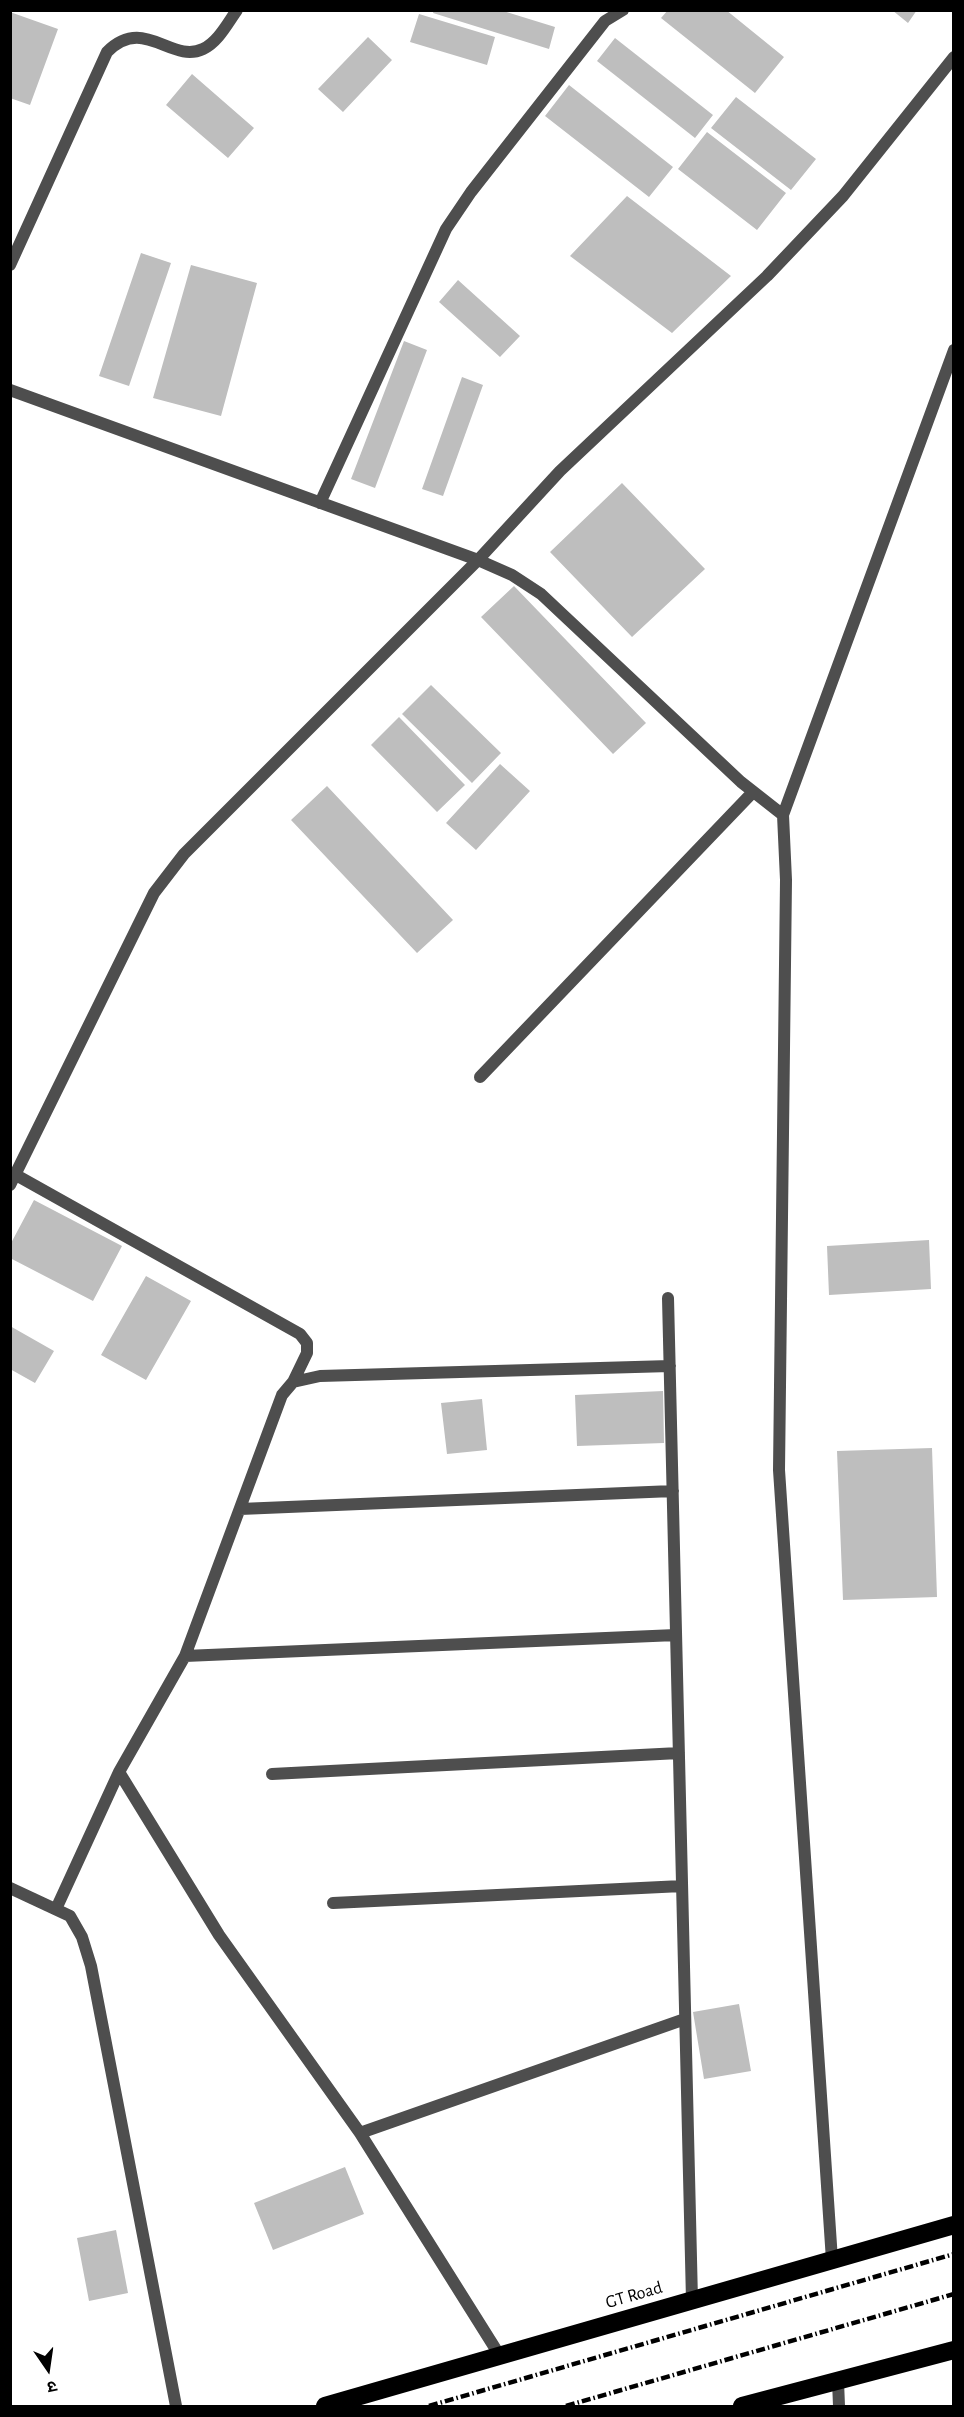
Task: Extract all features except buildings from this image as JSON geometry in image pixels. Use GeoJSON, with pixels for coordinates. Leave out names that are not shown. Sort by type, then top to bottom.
{"type":"FeatureCollection","features":[{"type":"Feature","properties":{"kind":"highway","name":"GT Road"},"geometry":{"type":"LineString","coordinates":[[325,2406],[954,2225]]}},
{"type":"Feature","properties":{"kind":"highway"},"geometry":{"type":"LineString","coordinates":[[742,2406],[954,2350]]}},
{"type":"Feature","properties":{"kind":"street"},"geometry":{"type":"LineString","coordinates":[[10,265],[107,52],[119,40],[139,37],[183,50],[201,50],[215,42],[237,10]]}},
{"type":"Feature","properties":{"kind":"street"},"geometry":{"type":"LineString","coordinates":[[321,503],[446,229],[471,192],[605,21],[623,10]]}},
{"type":"Feature","properties":{"kind":"street"},"geometry":{"type":"LineString","coordinates":[[56,1909],[119,1772],[185,1656],[282,1395],[293,1382],[307,1353],[307,1343],[300,1334],[13,1180],[154,893],[184,854],[478,560],[560,471],[767,276],[843,196],[954,57]]}},
{"type":"Feature","properties":{"kind":"street"},"geometry":{"type":"LineString","coordinates":[[832,2260],[779,1470],[786,880],[783,815],[954,350]]}},
{"type":"Feature","properties":{"kind":"street"},"geometry":{"type":"LineString","coordinates":[[10,390],[478,560],[512,575],[541,594],[753,792],[783,815]]}},
{"type":"Feature","properties":{"kind":"street"},"geometry":{"type":"LineString","coordinates":[[480,1077],[753,792]]}},
{"type":"Feature","properties":{"kind":"street"},"geometry":{"type":"LineString","coordinates":[[668,1298],[692,2300]]}},
{"type":"Feature","properties":{"kind":"street"},"geometry":{"type":"LineString","coordinates":[[293,1382],[320,1376],[670,1366]]}},
{"type":"Feature","properties":{"kind":"street"},"geometry":{"type":"LineString","coordinates":[[240,1509],[673,1491]]}},
{"type":"Feature","properties":{"kind":"street"},"geometry":{"type":"LineString","coordinates":[[185,1656],[676,1635]]}},
{"type":"Feature","properties":{"kind":"street"},"geometry":{"type":"LineString","coordinates":[[272,1774],[679,1753]]}},
{"type":"Feature","properties":{"kind":"street"},"geometry":{"type":"LineString","coordinates":[[119,1772],[219,1935],[360,2133],[500,2356]]}},
{"type":"Feature","properties":{"kind":"street"},"geometry":{"type":"LineString","coordinates":[[333,1903],[682,1886]]}},
{"type":"Feature","properties":{"kind":"street"},"geometry":{"type":"LineString","coordinates":[[10,1888],[70,1916],[82,1937],[91,1966],[176,2406]]}},
{"type":"Feature","properties":{"kind":"street"},"geometry":{"type":"LineString","coordinates":[[360,2133],[685,2019]]}},
{"type":"Feature","properties":{"kind":"street"},"geometry":{"type":"LineString","coordinates":[[838,2381],[839,2406]]}},
{"type":"Feature","properties":{"kind":"railway"},"geometry":{"type":"LineString","coordinates":[[429,2406],[954,2254]]}},
{"type":"Feature","properties":{"kind":"railway"},"geometry":{"type":"LineString","coordinates":[[566,2406],[954,2294]]}}]}
